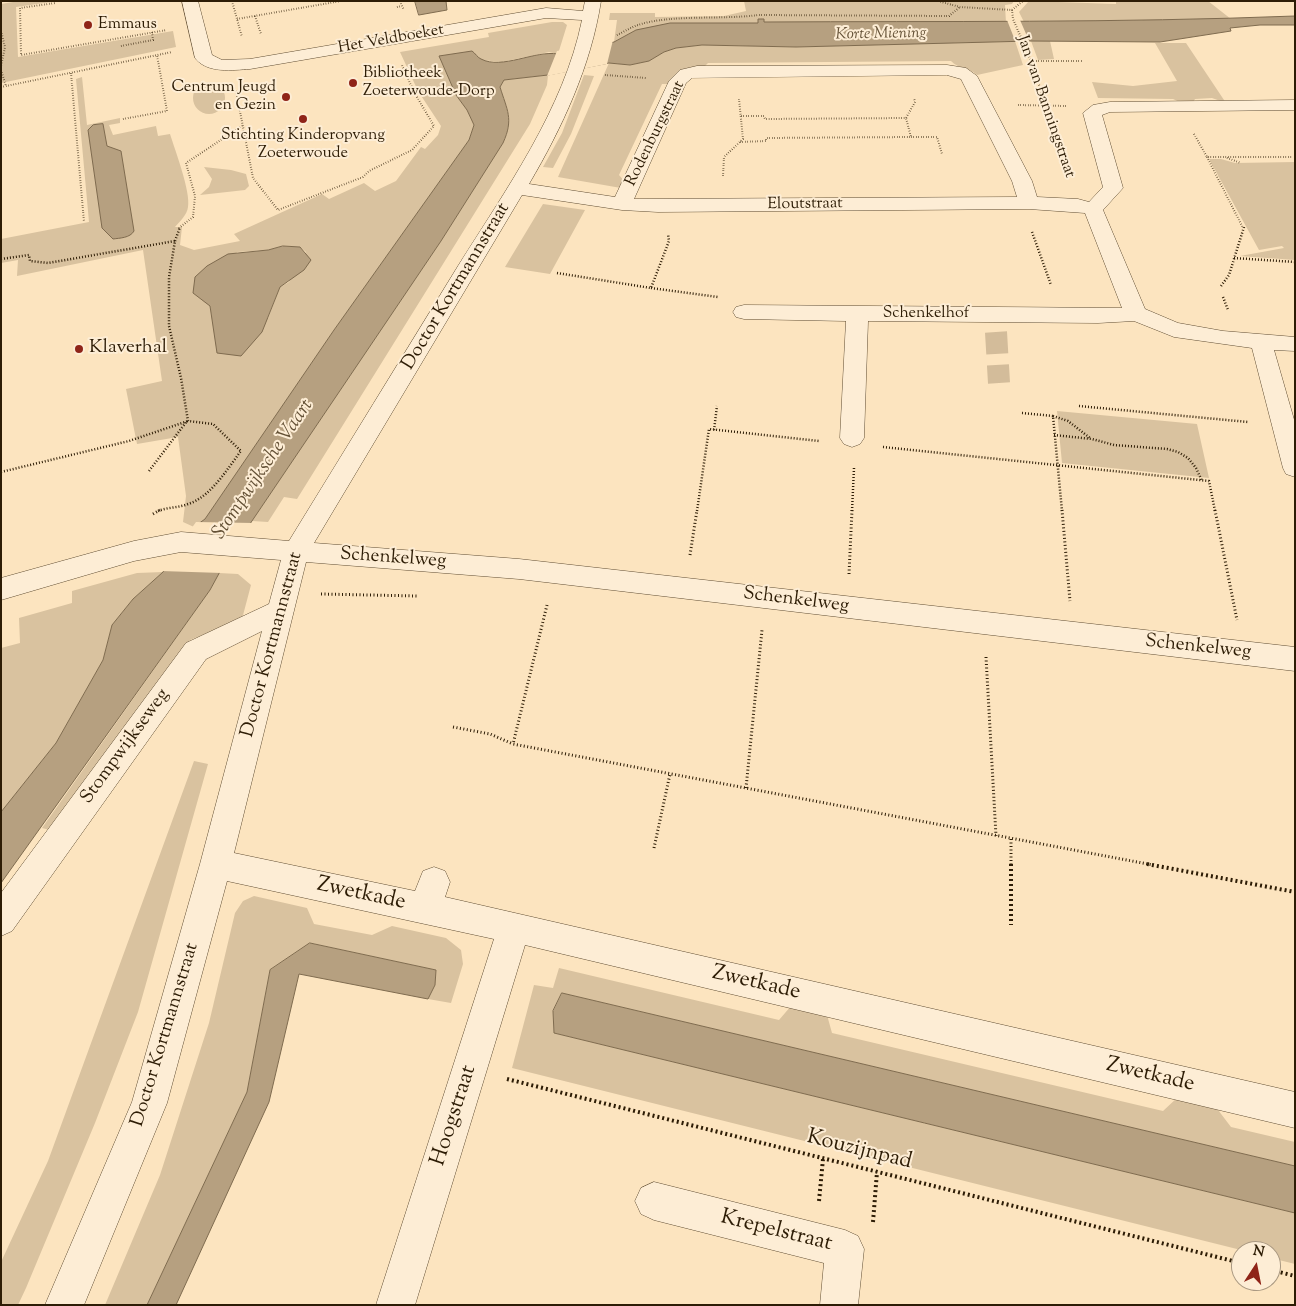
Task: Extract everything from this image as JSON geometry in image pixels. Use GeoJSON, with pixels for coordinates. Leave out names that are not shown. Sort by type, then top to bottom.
{"type":"FeatureCollection","features":[{"type":"Feature","properties":{"kind":"street"},"geometry":{"type":"LineString","coordinates":[[190,1],[201,45]]}},
{"type":"Feature","properties":{"kind":"street","name":"Doctor Kortmannstraat"},"geometry":{"type":"LineString","coordinates":[[64,1305],[149,1103],[216,864],[296,551],[517,188],[558,111],[575,71],[586,40],[592,9]]}},
{"type":"Feature","properties":{"kind":"street","name":"Het Veldboeket"},"geometry":{"type":"LineString","coordinates":[[201,45],[204,58],[219,65],[241,65],[391,40],[486,16],[592,9]]}},
{"type":"Feature","properties":{"kind":"street"},"geometry":{"type":"LineString","coordinates":[[737,70],[908,70],[960,72],[968,76],[1022,181],[1025,203]]}},
{"type":"Feature","properties":{"kind":"street","name":"Rodenburgstraat"},"geometry":{"type":"LineString","coordinates":[[622,204],[678,81],[686,74],[697,71],[737,70]]}},
{"type":"Feature","properties":{"kind":"street"},"geometry":{"type":"LineString","coordinates":[[1137,314],[1131,305],[1086,207],[1113,188],[1092,113],[1099,109],[1295,105]]}},
{"type":"Feature","properties":{"kind":"street","name":"Eloutstraat"},"geometry":{"type":"LineString","coordinates":[[517,188],[622,204],[666,206],[1025,203],[1086,207]]}},
{"type":"Feature","properties":{"kind":"street","name":"Schenkelhof"},"geometry":{"type":"LineString","coordinates":[[750,313],[858,314],[996,323],[1062,315]]}},
{"type":"Feature","properties":{"kind":"street","name":"Schenkelhof"},"geometry":{"type":"LineString","coordinates":[[853,441],[858,314]]}},
{"type":"Feature","properties":{"kind":"street"},"geometry":{"type":"LineString","coordinates":[[1062,315],[1137,314],[1174,330],[1295,344]]}},
{"type":"Feature","properties":{"kind":"street"},"geometry":{"type":"LineString","coordinates":[[1261,341],[1295,468]]}},
{"type":"Feature","properties":{"kind":"street","name":"Schenkelweg"},"geometry":{"type":"LineString","coordinates":[[1,589],[134,551],[180,542],[519,569],[1295,659]]}},
{"type":"Feature","properties":{"kind":"street","name":"Stompwijkseweg"},"geometry":{"type":"LineString","coordinates":[[1,920],[196,651],[281,611]]}},
{"type":"Feature","properties":{"kind":"street","name":"Zwetkade"},"geometry":{"type":"LineString","coordinates":[[216,864],[429,895],[514,927],[1295,1110]]}},
{"type":"Feature","properties":{"kind":"street","name":"Hoogstraat"},"geometry":{"type":"LineString","coordinates":[[395,1305],[514,927]]}},
{"type":"Feature","properties":{"kind":"street","name":"Krepelstraat"},"geometry":{"type":"LineString","coordinates":[[654,1201],[845,1250],[839,1305]]}},
{"type":"Feature","properties":{"kind":"path"},"geometry":{"type":"LineString","coordinates":[[55,1],[55,3],[20,8],[21,55],[196,25]]}},
{"type":"Feature","properties":{"kind":"path"},"geometry":{"type":"LineString","coordinates":[[232,1],[237,19],[241,65],[242,126],[253,178],[278,210],[364,177],[369,171],[412,150],[434,126],[414,92],[391,40]]}},
{"type":"Feature","properties":{"kind":"path"},"geometry":{"type":"LineString","coordinates":[[237,19],[341,1]]}},
{"type":"Feature","properties":{"kind":"path"},"geometry":{"type":"LineString","coordinates":[[397,7],[402,6],[400,1]]}},
{"type":"Feature","properties":{"kind":"path"},"geometry":{"type":"LineString","coordinates":[[938,1],[960,7],[1012,10],[1023,1]]}},
{"type":"Feature","properties":{"kind":"path"},"geometry":{"type":"LineString","coordinates":[[586,40],[618,35],[638,25],[663,20],[735,18],[758,15],[949,16],[960,7]]}},
{"type":"Feature","properties":{"kind":"path","name":"Jan van Banningstraat"},"geometry":{"type":"LineString","coordinates":[[1012,10],[1013,19],[1086,207]]}},
{"type":"Feature","properties":{"kind":"path"},"geometry":{"type":"LineString","coordinates":[[1,31],[4,48],[1,66]]}},
{"type":"Feature","properties":{"kind":"path"},"geometry":{"type":"LineString","coordinates":[[120,46],[153,40],[152,32]]}},
{"type":"Feature","properties":{"kind":"path"},"geometry":{"type":"LineString","coordinates":[[1,87],[201,45]]}},
{"type":"Feature","properties":{"kind":"path"},"geometry":{"type":"LineString","coordinates":[[123,119],[167,111],[158,54]]}},
{"type":"Feature","properties":{"kind":"path"},"geometry":{"type":"LineString","coordinates":[[1031,62],[1082,62]]}},
{"type":"Feature","properties":{"kind":"path"},"geometry":{"type":"LineString","coordinates":[[1,70],[6,86]]}},
{"type":"Feature","properties":{"kind":"path"},"geometry":{"type":"LineString","coordinates":[[722,206],[724,157],[743,139],[737,70]]}},
{"type":"Feature","properties":{"kind":"path"},"geometry":{"type":"LineString","coordinates":[[908,70],[915,102],[906,118],[911,138]]}},
{"type":"Feature","properties":{"kind":"path"},"geometry":{"type":"LineString","coordinates":[[575,71],[678,81]]}},
{"type":"Feature","properties":{"kind":"path"},"geometry":{"type":"LineString","coordinates":[[71,73],[84,222]]}},
{"type":"Feature","properties":{"kind":"path"},"geometry":{"type":"LineString","coordinates":[[1031,105],[1061,106]]}},
{"type":"Feature","properties":{"kind":"path"},"geometry":{"type":"LineString","coordinates":[[1179,107],[1244,226],[1229,275],[1221,286]]}},
{"type":"Feature","properties":{"kind":"path"},"geometry":{"type":"LineString","coordinates":[[741,116],[764,116],[765,119],[906,118]]}},
{"type":"Feature","properties":{"kind":"path"},"geometry":{"type":"LineString","coordinates":[[149,471],[188,421],[181,378],[169,326],[169,277],[175,241],[179,227],[192,217],[195,196],[186,163],[242,126]]}},
{"type":"Feature","properties":{"kind":"path"},"geometry":{"type":"LineString","coordinates":[[740,142],[766,141],[766,138],[937,137],[942,154]]}},
{"type":"Feature","properties":{"kind":"path"},"geometry":{"type":"LineString","coordinates":[[1207,157],[1292,157]]}},
{"type":"Feature","properties":{"kind":"path"},"geometry":{"type":"LineString","coordinates":[[1224,157],[1241,163]]}},
{"type":"Feature","properties":{"kind":"path"},"geometry":{"type":"LineString","coordinates":[[1025,203],[1062,315]]}},
{"type":"Feature","properties":{"kind":"path"},"geometry":{"type":"LineString","coordinates":[[651,288],[669,241],[666,206]]}},
{"type":"Feature","properties":{"kind":"path"},"geometry":{"type":"LineString","coordinates":[[1,259],[29,255],[30,261],[48,263],[175,241]]}},
{"type":"Feature","properties":{"kind":"path"},"geometry":{"type":"LineString","coordinates":[[1234,258],[1295,262]]}},
{"type":"Feature","properties":{"kind":"path"},"geometry":{"type":"LineString","coordinates":[[557,273],[740,300],[750,313]]}},
{"type":"Feature","properties":{"kind":"path"},"geometry":{"type":"LineString","coordinates":[[714,430],[717,406]]}},
{"type":"Feature","properties":{"kind":"path"},"geometry":{"type":"LineString","coordinates":[[1079,406],[1283,425]]}},
{"type":"Feature","properties":{"kind":"path"},"geometry":{"type":"LineString","coordinates":[[1022,414],[1064,417],[1081,433],[1092,439]]}},
{"type":"Feature","properties":{"kind":"path"},"geometry":{"type":"LineString","coordinates":[[1052,416],[1074,634]]}},
{"type":"Feature","properties":{"kind":"path"},"geometry":{"type":"LineString","coordinates":[[1,472],[129,442],[188,421],[213,424],[241,451],[216,483],[191,504],[164,507],[143,519],[135,530],[134,551]]}},
{"type":"Feature","properties":{"kind":"path"},"geometry":{"type":"LineString","coordinates":[[684,588],[709,429],[853,441],[1057,466],[1208,481],[1244,653]]}},
{"type":"Feature","properties":{"kind":"path"},"geometry":{"type":"LineString","coordinates":[[1054,436],[1092,439],[1115,445],[1177,451],[1189,458],[1198,469],[1202,481]]}},
{"type":"Feature","properties":{"kind":"path"},"geometry":{"type":"LineString","coordinates":[[848,607],[853,441]]}},
{"type":"Feature","properties":{"kind":"path"},"geometry":{"type":"LineString","coordinates":[[513,744],[547,604]]}},
{"type":"Feature","properties":{"kind":"path"},"geometry":{"type":"LineString","coordinates":[[746,788],[762,629]]}},
{"type":"Feature","properties":{"kind":"path"},"geometry":{"type":"LineString","coordinates":[[986,654],[996,836]]}},
{"type":"Feature","properties":{"kind":"path"},"geometry":{"type":"LineString","coordinates":[[453,727],[490,734],[513,744],[1295,892]]}},
{"type":"Feature","properties":{"kind":"path"},"geometry":{"type":"LineString","coordinates":[[654,848],[670,774]]}},
{"type":"Feature","properties":{"kind":"path"},"geometry":{"type":"LineString","coordinates":[[1011,925],[1012,838]]}},
{"type":"Feature","properties":{"kind":"path","name":"Kouzijnpad"},"geometry":{"type":"LineString","coordinates":[[470,1070],[1231,1260]]}},
{"type":"Feature","properties":{"kind":"path"},"geometry":{"type":"LineString","coordinates":[[1281,1272],[1295,1276]]}},
{"type":"Feature","properties":{"kind":"shaded area"},"geometry":{"type":"Polygon","coordinates":[[[19,1],[51,2],[16,7],[18,57],[173,31],[176,47],[1,83],[1,4],[19,1]]]}},
{"type":"Feature","properties":{"kind":"shaded area"},"geometry":{"type":"Polygon","coordinates":[[[744,1],[1014,1],[1012,4],[1005,5],[1006,23],[636,30],[614,42],[617,20],[609,20],[610,13],[655,13],[655,17],[724,16],[746,11],[744,1]]]}},
{"type":"Feature","properties":{"kind":"shaded area"},"geometry":{"type":"Polygon","coordinates":[[[1029,1],[1116,4],[1116,1],[1208,1],[1231,19],[1024,22],[1019,12],[1029,1]]]}},
{"type":"Feature","properties":{"kind":"shaded area"},"geometry":{"type":"Polygon","coordinates":[[[552,22],[563,22],[567,25],[558,54],[549,52],[502,62],[439,56],[456,95],[467,110],[474,125],[469,140],[334,330],[205,519],[194,527],[183,522],[186,496],[178,437],[137,444],[126,389],[162,381],[143,250],[17,276],[18,260],[1,263],[1,239],[89,222],[76,79],[82,77],[87,125],[120,118],[120,123],[109,125],[113,135],[156,126],[158,136],[170,134],[182,171],[188,200],[186,213],[175,227],[182,227],[180,245],[194,250],[240,241],[234,234],[322,194],[329,199],[364,183],[375,191],[396,181],[421,147],[425,149],[438,135],[441,126],[418,91],[400,52],[489,37],[488,33],[552,22]],[[283,246],[269,250],[237,252],[210,306],[214,325],[268,318],[280,287],[289,282],[306,252],[300,247],[283,246]]]}},
{"type":"Feature","properties":{"kind":"shaded area"},"geometry":{"type":"Polygon","coordinates":[[[1015,41],[1023,65],[977,75],[951,61],[708,63],[705,66],[684,69],[675,74],[670,84],[662,84],[619,175],[625,182],[621,188],[558,177],[609,63],[630,65],[649,61],[664,52],[676,48],[702,45],[796,47],[1015,41]]]}},
{"type":"Feature","properties":{"kind":"shaded area"},"geometry":{"type":"Polygon","coordinates":[[[1031,41],[1050,41],[1054,59],[1038,60],[1031,41]]]}},
{"type":"Feature","properties":{"kind":"shaded area"},"geometry":{"type":"Polygon","coordinates":[[[1155,43],[1186,43],[1226,103],[1212,98],[1195,99],[1192,104],[1184,104],[1173,99],[1098,98],[1092,82],[1133,86],[1177,81],[1155,43]]]}},
{"type":"Feature","properties":{"kind":"shaded area"},"geometry":{"type":"Polygon","coordinates":[[[548,75],[547,85],[530,124],[297,499],[284,497],[268,522],[252,521],[441,241],[503,143],[509,121],[500,87],[504,80],[548,75]]]}},
{"type":"Feature","properties":{"kind":"shaded area"},"geometry":{"type":"Polygon","coordinates":[[[584,75],[594,76],[571,134],[553,168],[543,167],[562,133],[584,75]]]}},
{"type":"Feature","properties":{"kind":"shaded area"},"geometry":{"type":"Polygon","coordinates":[[[209,82],[220,87],[225,98],[220,109],[209,114],[198,109],[193,98],[198,87],[209,82]]]}},
{"type":"Feature","properties":{"kind":"shaded area"},"geometry":{"type":"Polygon","coordinates":[[[1209,159],[1221,159],[1235,163],[1295,162],[1295,260],[1240,256],[1284,248],[1282,246],[1259,250],[1209,159]]]}},
{"type":"Feature","properties":{"kind":"shaded area"},"geometry":{"type":"Polygon","coordinates":[[[204,167],[246,174],[249,186],[245,190],[200,195],[209,187],[212,179],[204,167]]]}},
{"type":"Feature","properties":{"kind":"shaded area"},"geometry":{"type":"Polygon","coordinates":[[[543,204],[585,210],[550,274],[505,267],[543,204]]]}},
{"type":"Feature","properties":{"kind":"shaded area"},"geometry":{"type":"Polygon","coordinates":[[[1057,411],[1197,424],[1209,478],[1062,463],[1057,411]]]}},
{"type":"Feature","properties":{"kind":"shaded area"},"geometry":{"type":"Polygon","coordinates":[[[163,572],[133,599],[112,625],[103,660],[56,743],[1,812],[1,648],[20,643],[19,618],[72,603],[72,591],[137,573],[163,572]]]}},
{"type":"Feature","properties":{"kind":"shaded area"},"geometry":{"type":"Polygon","coordinates":[[[219,573],[238,574],[251,585],[242,619],[190,640],[50,830],[42,828],[210,590],[219,573]]]}},
{"type":"Feature","properties":{"kind":"shaded area"},"geometry":{"type":"Polygon","coordinates":[[[194,761],[208,764],[138,1012],[95,1123],[26,1288],[18,1305],[1,1305],[1,1262],[48,1161],[194,761]]]}},
{"type":"Feature","properties":{"kind":"shaded area"},"geometry":{"type":"Polygon","coordinates":[[[254,896],[307,908],[314,924],[372,935],[392,926],[446,938],[461,950],[463,964],[451,1003],[428,999],[435,985],[436,970],[311,943],[270,970],[247,1092],[147,1305],[105,1305],[160,1175],[209,1023],[235,913],[243,901],[254,896]]]}},
{"type":"Feature","properties":{"kind":"shaded area"},"geometry":{"type":"Polygon","coordinates":[[[559,968],[779,1020],[791,1006],[827,1015],[832,1033],[1163,1111],[1178,1097],[1215,1106],[1231,1127],[1295,1142],[1295,1166],[562,993],[553,1011],[554,1033],[1295,1213],[1295,1264],[1281,1260],[1281,1241],[1231,1241],[1231,1248],[512,1068],[534,985],[553,988],[559,968]]]}},
{"type":"Feature","properties":{"kind":"water"},"geometry":{"type":"Polygon","coordinates":[[[415,1],[446,1],[447,10],[419,15],[415,1]]]}},
{"type":"Feature","properties":{"kind":"water"},"geometry":{"type":"Polygon","coordinates":[[[1295,16],[1295,25],[1260,25],[1230,28],[1231,31],[1160,42],[1031,41],[796,47],[702,45],[676,48],[664,52],[649,61],[630,65],[609,63],[548,75],[504,80],[500,87],[509,121],[503,143],[441,241],[229,555],[210,590],[1,883],[1,812],[56,743],[103,660],[112,625],[133,599],[163,572],[194,527],[205,519],[334,330],[469,140],[474,125],[467,110],[456,95],[439,56],[472,51],[480,58],[489,62],[499,62],[539,55],[558,54],[614,42],[636,30],[670,23],[758,23],[758,19],[764,19],[764,22],[1030,21],[1295,16]]]}},
{"type":"Feature","properties":{"kind":"water"},"geometry":{"type":"Polygon","coordinates":[[[103,124],[107,146],[121,151],[134,231],[122,238],[113,239],[102,228],[88,130],[93,125],[103,124]]]}},
{"type":"Feature","properties":{"kind":"water"},"geometry":{"type":"Polygon","coordinates":[[[283,246],[300,247],[311,260],[304,270],[280,287],[262,332],[241,356],[217,353],[210,306],[193,293],[195,277],[207,266],[228,254],[268,250],[283,246]]]}},
{"type":"Feature","properties":{"kind":"water"},"geometry":{"type":"Polygon","coordinates":[[[310,943],[436,970],[435,985],[428,999],[299,974],[269,1102],[176,1305],[147,1305],[247,1092],[270,970],[310,943]]]}},
{"type":"Feature","properties":{"kind":"water"},"geometry":{"type":"Polygon","coordinates":[[[562,993],[1295,1166],[1295,1213],[554,1033],[553,1011],[562,993]]]}},
{"type":"Feature","properties":{"kind":"pier"},"geometry":{"type":"Polygon","coordinates":[[[1007,20],[1020,20],[1030,43],[1016,43],[1007,20]]]}},
{"type":"Feature","properties":{"kind":"pier"},"geometry":{"type":"Polygon","coordinates":[[[613,40],[607,64],[547,76],[557,51],[613,40]]]}},
{"type":"Feature","properties":{"kind":"pier"},"geometry":{"type":"Polygon","coordinates":[[[196,522],[253,523],[222,573],[161,571],[196,522]]]}},
{"type":"Feature","properties":{"kind":"tunnel"},"geometry":{"type":"LineString","coordinates":[[996,332],[999,383]]}},
{"type":"Feature","properties":{"kind":"place","name":"Emmaus"},"geometry":{"type":"Point","coordinates":[88,25]}},
{"type":"Feature","properties":{"kind":"place","name":"Bibliotheek Zoeterwoude-Dorp"},"geometry":{"type":"Point","coordinates":[353,83]}},
{"type":"Feature","properties":{"kind":"place","name":"Centrum Jeugd en Gezin"},"geometry":{"type":"Point","coordinates":[286,97]}},
{"type":"Feature","properties":{"kind":"place","name":"Stichting Kinderopvang Zoeterwoude"},"geometry":{"type":"Point","coordinates":[303,119]}},
{"type":"Feature","properties":{"kind":"place","name":"Klaverhal"},"geometry":{"type":"Point","coordinates":[79,349]}},
{"type":"Feature","properties":{"kind":"water label","name":"Korte Miening"},"geometry":{"type":"Point","coordinates":[881,35]}},
{"type":"Feature","properties":{"kind":"water label","name":"Stompwijksche Vaart"},"geometry":{"type":"Point","coordinates":[264,470]}}]}
